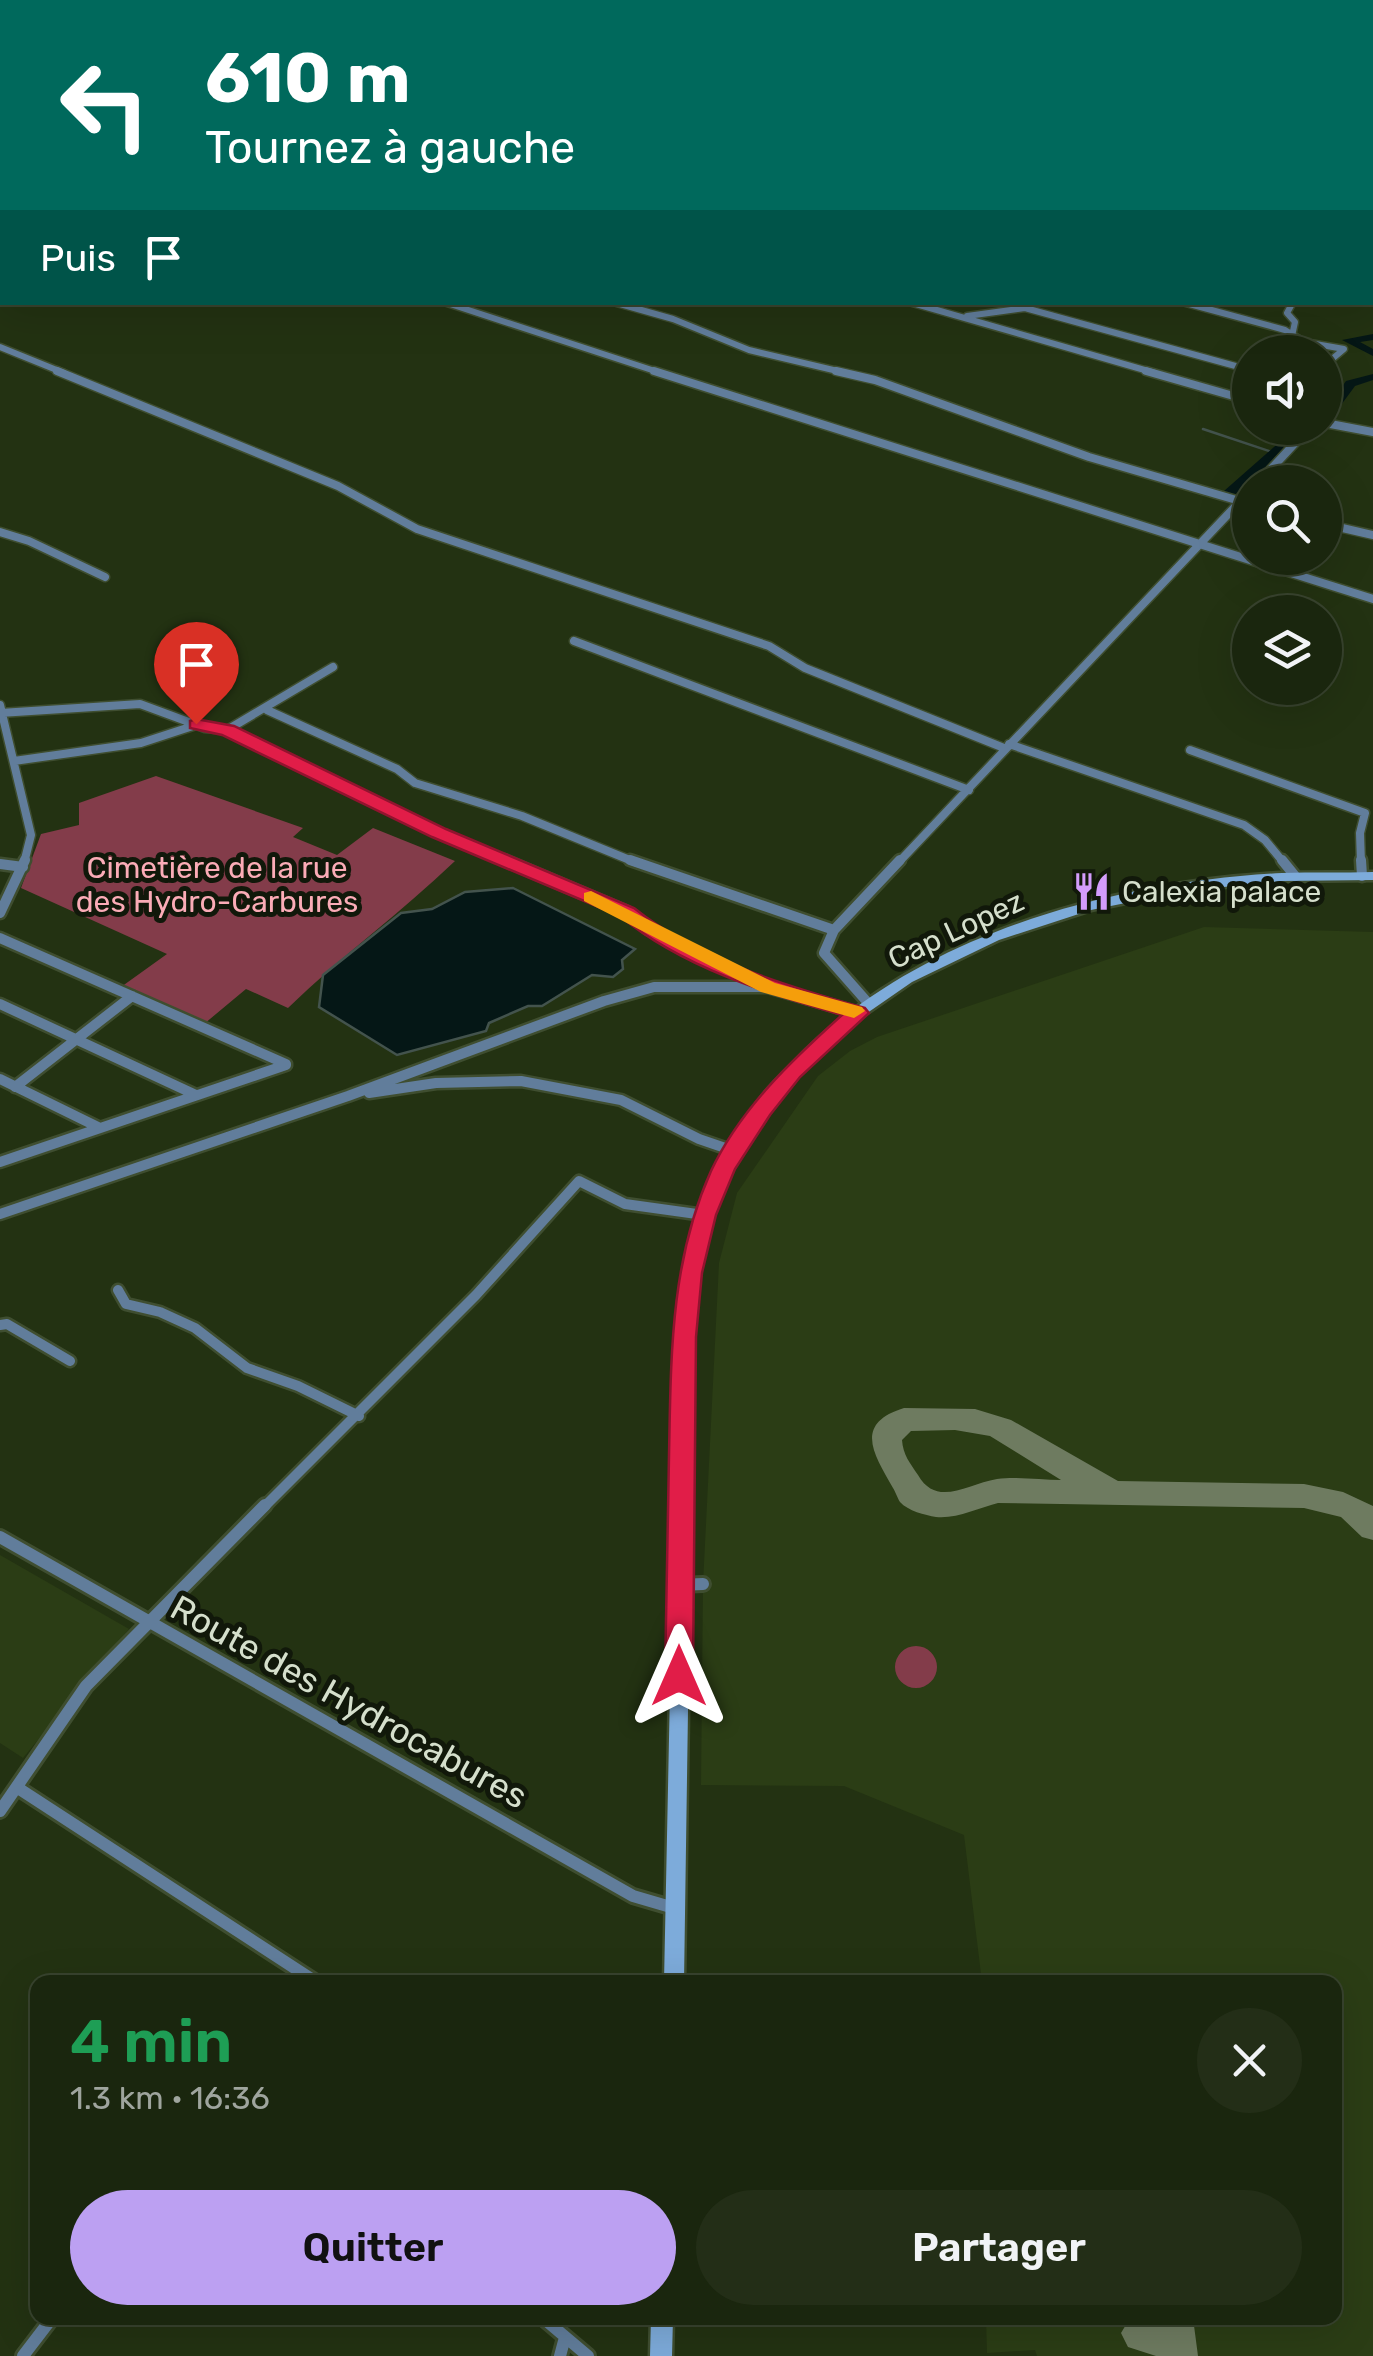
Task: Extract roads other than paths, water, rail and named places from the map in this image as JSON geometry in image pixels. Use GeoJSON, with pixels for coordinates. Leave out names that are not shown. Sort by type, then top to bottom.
{"type":"FeatureCollection","features":[{"type":"Feature","properties":{"kind":"street"},"geometry":{"type":"LineString","coordinates":[[453,305],[1373,599]]}},
{"type":"Feature","properties":{"kind":"street"},"geometry":{"type":"LineString","coordinates":[[624,305],[674,319],[750,350],[875,380],[1089,457],[1232,499]]}},
{"type":"Feature","properties":{"kind":"street"},"geometry":{"type":"LineString","coordinates":[[919,305],[1232,396]]}},
{"type":"Feature","properties":{"kind":"street"},"geometry":{"type":"LineString","coordinates":[[1193,305],[1291,335]]}},
{"type":"Feature","properties":{"kind":"street"},"geometry":{"type":"LineString","coordinates":[[1291,305],[1287,313],[1295,322],[1292,335]]}},
{"type":"Feature","properties":{"kind":"street"},"geometry":{"type":"LineString","coordinates":[[961,317],[1024,308],[1232,365]]}},
{"type":"Feature","properties":{"kind":"street"},"geometry":{"type":"LineString","coordinates":[[0,347],[338,486],[416,530],[769,646],[805,668],[1006,746],[1244,825],[1265,840],[1295,876]]}},
{"type":"Feature","properties":{"kind":"street"},"geometry":{"type":"LineString","coordinates":[[1342,427],[1373,432]]}},
{"type":"Feature","properties":{"kind":"street"},"geometry":{"type":"LineString","coordinates":[[1275,465],[1294,445]]}},
{"type":"Feature","properties":{"kind":"street"},"geometry":{"type":"LineString","coordinates":[[864,1009],[824,953],[834,930],[969,790],[1006,746],[1162,588],[1232,509]]}},
{"type":"Feature","properties":{"kind":"street"},"geometry":{"type":"LineString","coordinates":[[1342,528],[1373,535]]}},
{"type":"Feature","properties":{"kind":"street"},"geometry":{"type":"LineString","coordinates":[[0,532],[30,541],[106,577]]}},
{"type":"Feature","properties":{"kind":"street"},"geometry":{"type":"LineString","coordinates":[[574,640],[969,790]]}},
{"type":"Feature","properties":{"kind":"street"},"geometry":{"type":"LineString","coordinates":[[228,730],[333,667]]}},
{"type":"Feature","properties":{"kind":"street"},"geometry":{"type":"LineString","coordinates":[[0,913],[24,867],[31,835],[1,710],[140,704],[169,710],[196,724],[228,730],[439,833],[627,912],[648,929],[768,987],[864,1009]]}},
{"type":"Feature","properties":{"kind":"street"},"geometry":{"type":"LineString","coordinates":[[266,710],[397,768],[414,782],[522,816],[654,870],[834,930]]}},
{"type":"Feature","properties":{"kind":"street"},"geometry":{"type":"LineString","coordinates":[[14,761],[141,743],[196,724]]}},
{"type":"Feature","properties":{"kind":"street"},"geometry":{"type":"LineString","coordinates":[[1190,750],[1364,813],[1360,833],[1368,876]]}},
{"type":"Feature","properties":{"kind":"street"},"geometry":{"type":"LineString","coordinates":[[0,864],[24,867]]}},
{"type":"Feature","properties":{"kind":"street","name":"Cap Lopez"},"geometry":{"type":"LineString","coordinates":[[674,1975],[684,1320],[704,1215],[734,1151],[792,1072],[864,1009],[906,980],[965,950],[1080,908],[1193,885],[1295,876],[1368,876]]}},
{"type":"Feature","properties":{"kind":"street"},"geometry":{"type":"LineString","coordinates":[[0,938],[286,1064],[0,1162]]}},
{"type":"Feature","properties":{"kind":"street"},"geometry":{"type":"LineString","coordinates":[[0,1214],[348,1096],[604,1001],[654,987],[768,987]]}},
{"type":"Feature","properties":{"kind":"street"},"geometry":{"type":"LineString","coordinates":[[15,1086],[132,996]]}},
{"type":"Feature","properties":{"kind":"street"},"geometry":{"type":"LineString","coordinates":[[0,1004],[197,1096]]}},
{"type":"Feature","properties":{"kind":"street"},"geometry":{"type":"LineString","coordinates":[[0,1079],[100,1128]]}},
{"type":"Feature","properties":{"kind":"street"},"geometry":{"type":"LineString","coordinates":[[348,1096],[436,1083],[521,1082],[621,1100],[699,1139],[734,1151]]}},
{"type":"Feature","properties":{"kind":"street"},"geometry":{"type":"LineString","coordinates":[[0,1811],[21,1790],[73,1703],[146,1622],[359,1416],[527,1242],[579,1181],[625,1204],[704,1215]]}},
{"type":"Feature","properties":{"kind":"street"},"geometry":{"type":"LineString","coordinates":[[118,1290],[126,1304],[160,1312],[195,1328],[246,1368],[298,1386],[359,1416]]}},
{"type":"Feature","properties":{"kind":"street"},"geometry":{"type":"LineString","coordinates":[[0,1325],[6,1324],[70,1361]]}},
{"type":"Feature","properties":{"kind":"street","name":"Route des Hydrocabures"},"geometry":{"type":"LineString","coordinates":[[0,1537],[633,1896],[674,1908]]}},
{"type":"Feature","properties":{"kind":"street"},"geometry":{"type":"LineString","coordinates":[[679,1585],[704,1584]]}},
{"type":"Feature","properties":{"kind":"street"},"geometry":{"type":"LineString","coordinates":[[21,1790],[305,1975]]}},
{"type":"Feature","properties":{"kind":"street"},"geometry":{"type":"LineString","coordinates":[[23,2356],[47,2325]]}},
{"type":"Feature","properties":{"kind":"street"},"geometry":{"type":"LineString","coordinates":[[552,2325],[560,2331],[562,2348],[588,2356]]}},
{"type":"Feature","properties":{"kind":"street"},"geometry":{"type":"LineString","coordinates":[[661,2356],[662,2325]]}},
{"type":"Feature","properties":{"kind":"waterway"},"geometry":{"type":"LineString","coordinates":[[1373,337],[1348,340],[1373,353]]}},
{"type":"Feature","properties":{"kind":"waterway"},"geometry":{"type":"LineString","coordinates":[[1342,395],[1355,381],[1373,377]]}},
{"type":"Feature","properties":{"kind":"waterway"},"geometry":{"type":"LineString","coordinates":[[1203,429],[1275,453]]}},
{"type":"Feature","properties":{"kind":"waterway"},"geometry":{"type":"LineString","coordinates":[[1228,494],[1283,445]]}},
{"type":"Feature","properties":{"kind":"place","name":"Calexia palace"},"geometry":{"type":"Point","coordinates":[1092,892]}},
{"type":"Feature","properties":{"kind":"park label","name":"Cimetière de la rue des Hydro-Carbures"},"geometry":{"type":"Point","coordinates":[217,885]}}]}
